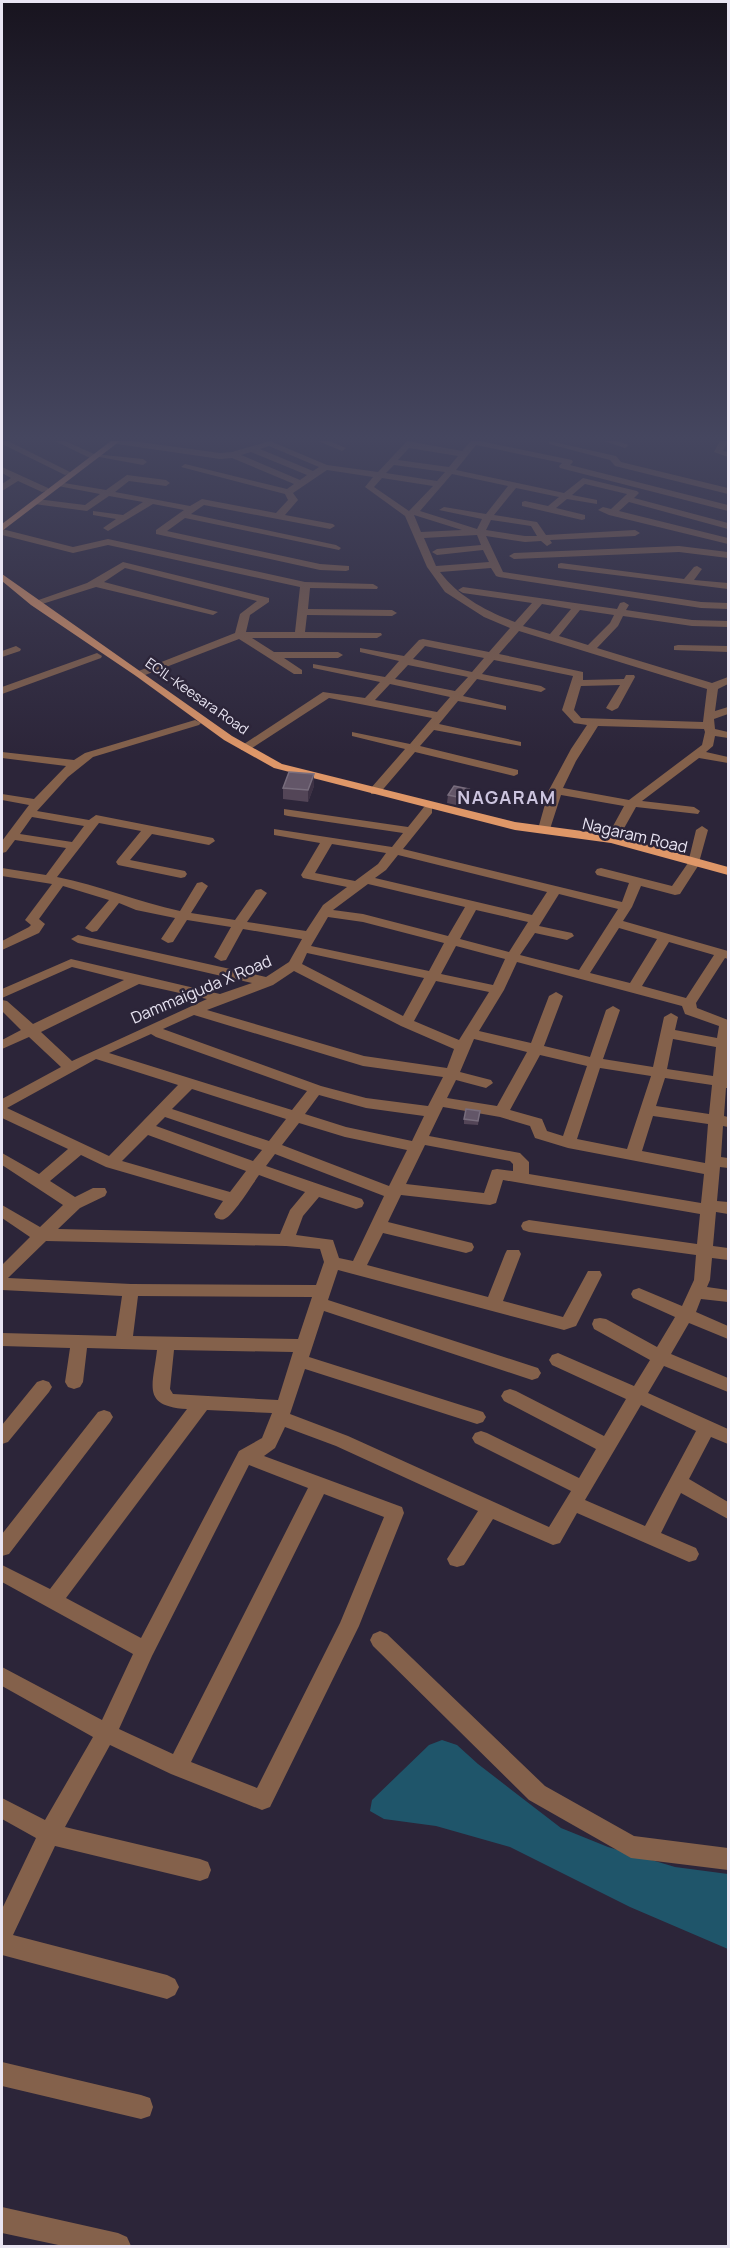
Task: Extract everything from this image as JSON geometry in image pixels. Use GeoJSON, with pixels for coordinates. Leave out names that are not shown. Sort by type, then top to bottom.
{"type":"FeatureCollection","features":[{"type":"Feature","properties":{"kind":"main road","name":"ECIL-Keesara Road"},"geometry":{"type":"LineString","coordinates":[[2,577],[35,603],[140,674],[195,723],[253,760],[287,775],[429,808]]}},
{"type":"Feature","properties":{"kind":"main road","name":"ECIL-Keesara Road"},"geometry":{"type":"LineString","coordinates":[[2,585],[66,637],[245,748],[294,771],[375,791],[429,808]]}},
{"type":"Feature","properties":{"kind":"main road","name":"Nagaram Road"},"geometry":{"type":"LineString","coordinates":[[429,808],[515,826],[612,839],[729,876]]}},
{"type":"Feature","properties":{"kind":"main road","name":"Nagaram Road"},"geometry":{"type":"LineString","coordinates":[[429,808],[486,825],[611,844],[729,871]]}},
{"type":"Feature","properties":{"kind":"street"},"geometry":{"type":"LineString","coordinates":[[58,546],[73,550]]}},
{"type":"Feature","properties":{"kind":"street"},"geometry":{"type":"LineString","coordinates":[[58,560],[73,550],[91,546]]}},
{"type":"Feature","properties":{"kind":"street"},"geometry":{"type":"LineString","coordinates":[[126,546],[305,585],[373,587]]}},
{"type":"Feature","properties":{"kind":"street"},"geometry":{"type":"LineString","coordinates":[[222,546],[320,567],[346,568]]}},
{"type":"Feature","properties":{"kind":"street"},"geometry":{"type":"LineString","coordinates":[[241,550],[247,546]]}},
{"type":"Feature","properties":{"kind":"street"},"geometry":{"type":"LineString","coordinates":[[326,546],[336,548]]}},
{"type":"Feature","properties":{"kind":"street"},"geometry":{"type":"LineString","coordinates":[[422,546],[434,569],[449,590],[488,615],[517,627],[713,687],[729,680]]}},
{"type":"Feature","properties":{"kind":"street"},"geometry":{"type":"LineString","coordinates":[[548,546],[552,554]]}},
{"type":"Feature","properties":{"kind":"street"},"geometry":{"type":"LineString","coordinates":[[590,650],[614,624],[646,563],[640,546]]}},
{"type":"Feature","properties":{"kind":"street"},"geometry":{"type":"LineString","coordinates":[[437,552],[487,547],[499,574],[701,604],[729,606]]}},
{"type":"Feature","properties":{"kind":"street"},"geometry":{"type":"LineString","coordinates":[[561,566],[646,563],[679,549],[729,555]]}},
{"type":"Feature","properties":{"kind":"street"},"geometry":{"type":"LineString","coordinates":[[514,556],[552,554],[646,563],[687,582],[729,586]]}},
{"type":"Feature","properties":{"kind":"street"},"geometry":{"type":"LineString","coordinates":[[35,603],[83,591],[98,584],[123,565],[265,600],[245,615],[240,635]]}},
{"type":"Feature","properties":{"kind":"street"},"geometry":{"type":"LineString","coordinates":[[434,569],[495,565]]}},
{"type":"Feature","properties":{"kind":"street"},"geometry":{"type":"LineString","coordinates":[[687,582],[697,569]]}},
{"type":"Feature","properties":{"kind":"street"},"geometry":{"type":"LineString","coordinates":[[98,584],[213,612]]}},
{"type":"Feature","properties":{"kind":"street"},"geometry":{"type":"LineString","coordinates":[[375,791],[414,748],[438,716],[490,656],[517,627],[564,584]]}},
{"type":"Feature","properties":{"kind":"street"},"geometry":{"type":"LineString","coordinates":[[300,635],[305,585]]}},
{"type":"Feature","properties":{"kind":"street"},"geometry":{"type":"LineString","coordinates":[[334,598],[335,586]]}},
{"type":"Feature","properties":{"kind":"street"},"geometry":{"type":"LineString","coordinates":[[463,590],[692,623],[729,624]]}},
{"type":"Feature","properties":{"kind":"street"},"geometry":{"type":"LineString","coordinates":[[552,638],[578,606]]}},
{"type":"Feature","properties":{"kind":"street"},"geometry":{"type":"LineString","coordinates":[[303,612],[392,613]]}},
{"type":"Feature","properties":{"kind":"street"},"geometry":{"type":"LineString","coordinates":[[240,635],[298,672]]}},
{"type":"Feature","properties":{"kind":"street"},"geometry":{"type":"LineString","coordinates":[[140,674],[240,635],[377,635]]}},
{"type":"Feature","properties":{"kind":"street"},"geometry":{"type":"LineString","coordinates":[[367,702],[423,642],[579,674],[568,710],[578,721],[710,725],[729,735]]}},
{"type":"Feature","properties":{"kind":"street"},"geometry":{"type":"LineString","coordinates":[[678,648],[729,649]]}},
{"type":"Feature","properties":{"kind":"street"},"geometry":{"type":"LineString","coordinates":[[2,654],[16,649]]}},
{"type":"Feature","properties":{"kind":"street"},"geometry":{"type":"LineString","coordinates":[[364,650],[405,661],[541,689]]}},
{"type":"Feature","properties":{"kind":"street"},"geometry":{"type":"LineString","coordinates":[[271,655],[338,655]]}},
{"type":"Feature","properties":{"kind":"street"},"geometry":{"type":"LineString","coordinates":[[2,691],[97,656]]}},
{"type":"Feature","properties":{"kind":"street"},"geometry":{"type":"LineString","coordinates":[[317,666],[502,708]]}},
{"type":"Feature","properties":{"kind":"street"},"geometry":{"type":"LineString","coordinates":[[612,708],[639,666]]}},
{"type":"Feature","properties":{"kind":"street"},"geometry":{"type":"LineString","coordinates":[[576,683],[627,682]]}},
{"type":"Feature","properties":{"kind":"street"},"geometry":{"type":"LineString","coordinates":[[612,839],[632,803],[707,746],[713,687]]}},
{"type":"Feature","properties":{"kind":"street"},"geometry":{"type":"LineString","coordinates":[[245,748],[327,694],[438,716]]}},
{"type":"Feature","properties":{"kind":"street"},"geometry":{"type":"LineString","coordinates":[[710,725],[729,710]]}},
{"type":"Feature","properties":{"kind":"street"},"geometry":{"type":"LineString","coordinates":[[2,849],[32,808],[75,764],[89,755],[195,723]]}},
{"type":"Feature","properties":{"kind":"street"},"geometry":{"type":"LineString","coordinates":[[544,829],[555,790],[574,751],[595,723]]}},
{"type":"Feature","properties":{"kind":"street"},"geometry":{"type":"LineString","coordinates":[[430,726],[518,744]]}},
{"type":"Feature","properties":{"kind":"street"},"geometry":{"type":"LineString","coordinates":[[356,735],[514,772]]}},
{"type":"Feature","properties":{"kind":"street"},"geometry":{"type":"LineString","coordinates":[[696,754],[729,760]]}},
{"type":"Feature","properties":{"kind":"street"},"geometry":{"type":"LineString","coordinates":[[2,755],[75,764]]}},
{"type":"Feature","properties":{"kind":"street"},"geometry":{"type":"LineString","coordinates":[[555,790],[694,811]]}},
{"type":"Feature","properties":{"kind":"street"},"geometry":{"type":"LineString","coordinates":[[2,797],[32,808],[92,824]]}},
{"type":"Feature","properties":{"kind":"street","name":"Dammaiguda X Road"},"geometry":{"type":"LineString","coordinates":[[2,1105],[95,1054],[192,1010],[268,982],[294,965],[324,913],[343,895],[362,883],[395,851],[429,808]]}},
{"type":"Feature","properties":{"kind":"street"},"geometry":{"type":"LineString","coordinates":[[288,812],[411,831]]}},
{"type":"Feature","properties":{"kind":"street"},"geometry":{"type":"LineString","coordinates":[[308,837],[317,816]]}},
{"type":"Feature","properties":{"kind":"street"},"geometry":{"type":"LineString","coordinates":[[2,946],[34,930],[38,924],[33,920],[55,880],[75,846],[96,819],[209,841]]}},
{"type":"Feature","properties":{"kind":"street"},"geometry":{"type":"LineString","coordinates":[[149,829],[122,862],[181,874]]}},
{"type":"Feature","properties":{"kind":"street"},"geometry":{"type":"LineString","coordinates":[[601,872],[675,891],[693,864],[702,830]]}},
{"type":"Feature","properties":{"kind":"street"},"geometry":{"type":"LineString","coordinates":[[278,832],[395,851],[626,907]]}},
{"type":"Feature","properties":{"kind":"street"},"geometry":{"type":"LineString","coordinates":[[11,836],[75,846]]}},
{"type":"Feature","properties":{"kind":"street"},"geometry":{"type":"LineString","coordinates":[[328,840],[307,875],[362,883],[472,906],[567,936]]}},
{"type":"Feature","properties":{"kind":"street"},"geometry":{"type":"LineString","coordinates":[[2,872],[55,880],[141,907],[239,924],[497,990]]}},
{"type":"Feature","properties":{"kind":"street"},"geometry":{"type":"LineString","coordinates":[[583,974],[626,907],[636,882]]}},
{"type":"Feature","properties":{"kind":"street"},"geometry":{"type":"LineString","coordinates":[[168,939],[202,886]]}},
{"type":"Feature","properties":{"kind":"street"},"geometry":{"type":"LineString","coordinates":[[357,1269],[466,1040],[497,990],[513,956],[555,890]]}},
{"type":"Feature","properties":{"kind":"street"},"geometry":{"type":"LineString","coordinates":[[221,957],[239,924],[261,893]]}},
{"type":"Feature","properties":{"kind":"street"},"geometry":{"type":"LineString","coordinates":[[92,928],[117,898]]}},
{"type":"Feature","properties":{"kind":"street"},"geometry":{"type":"LineString","coordinates":[[406,1023],[472,906]]}},
{"type":"Feature","properties":{"kind":"street"},"geometry":{"type":"LineString","coordinates":[[324,913],[363,918],[688,1003]]}},
{"type":"Feature","properties":{"kind":"street"},"geometry":{"type":"LineString","coordinates":[[615,924],[666,936],[725,954],[688,1003]]}},
{"type":"Feature","properties":{"kind":"street"},"geometry":{"type":"LineString","coordinates":[[634,988],[666,936]]}},
{"type":"Feature","properties":{"kind":"street"},"geometry":{"type":"LineString","coordinates":[[78,939],[268,982]]}},
{"type":"Feature","properties":{"kind":"street"},"geometry":{"type":"LineString","coordinates":[[2,994],[70,963],[221,998]]}},
{"type":"Feature","properties":{"kind":"street"},"geometry":{"type":"LineString","coordinates":[[294,965],[340,991],[406,1023],[466,1040],[536,1049],[596,1063],[724,1082]]}},
{"type":"Feature","properties":{"kind":"street"},"geometry":{"type":"LineString","coordinates":[[2,1045],[137,979]]}},
{"type":"Feature","properties":{"kind":"street"},"geometry":{"type":"LineString","coordinates":[[501,1112],[536,1049],[556,996]]}},
{"type":"Feature","properties":{"kind":"street"},"geometry":{"type":"LineString","coordinates":[[166,1344],[161,1389],[163,1397],[179,1403],[282,1412],[553,1537],[686,1314],[702,1280],[709,1207],[718,1165],[726,1024],[690,1011],[688,1003]]}},
{"type":"Feature","properties":{"kind":"street"},"geometry":{"type":"LineString","coordinates":[[2,1004],[70,1067]]}},
{"type":"Feature","properties":{"kind":"street"},"geometry":{"type":"LineString","coordinates":[[192,1010],[363,1061],[439,1071],[486,1083]]}},
{"type":"Feature","properties":{"kind":"street"},"geometry":{"type":"LineString","coordinates":[[568,1143],[613,1010]]}},
{"type":"Feature","properties":{"kind":"street"},"geometry":{"type":"LineString","coordinates":[[633,1155],[659,1072],[671,1017]]}},
{"type":"Feature","properties":{"kind":"street"},"geometry":{"type":"LineString","coordinates":[[152,1028],[162,1034],[316,1089],[366,1103],[501,1112],[537,1123],[537,1131],[540,1134],[568,1143],[633,1155],[718,1165]]}},
{"type":"Feature","properties":{"kind":"street"},"geometry":{"type":"LineString","coordinates":[[668,1033],[726,1044]]}},
{"type":"Feature","properties":{"kind":"street"},"geometry":{"type":"LineString","coordinates":[[95,1054],[345,1132],[515,1157],[521,1162],[521,1178]]}},
{"type":"Feature","properties":{"kind":"street"},"geometry":{"type":"LineString","coordinates":[[111,1163],[189,1083]]}},
{"type":"Feature","properties":{"kind":"street"},"geometry":{"type":"LineString","coordinates":[[222,1215],[316,1089]]}},
{"type":"Feature","properties":{"kind":"street"},"geometry":{"type":"LineString","coordinates":[[647,1110],[722,1121]]}},
{"type":"Feature","properties":{"kind":"street"},"geometry":{"type":"LineString","coordinates":[[163,1111],[395,1191],[490,1199],[497,1174],[709,1207],[729,1208]]}},
{"type":"Feature","properties":{"kind":"street"},"geometry":{"type":"LineString","coordinates":[[2,1112],[111,1163],[235,1199]]}},
{"type":"Feature","properties":{"kind":"street"},"geometry":{"type":"LineString","coordinates":[[145,1128],[356,1203]]}},
{"type":"Feature","properties":{"kind":"street"},"geometry":{"type":"LineString","coordinates":[[39,1182],[81,1147]]}},
{"type":"Feature","properties":{"kind":"street"},"geometry":{"type":"LineString","coordinates":[[2,1158],[74,1204]]}},
{"type":"Feature","properties":{"kind":"street"},"geometry":{"type":"LineString","coordinates":[[285,1240],[296,1214],[316,1190]]}},
{"type":"Feature","properties":{"kind":"street"},"geometry":{"type":"LineString","coordinates":[[2,1274],[74,1204],[99,1192]]}},
{"type":"Feature","properties":{"kind":"street"},"geometry":{"type":"LineString","coordinates":[[2,1211],[40,1235],[285,1240],[327,1244],[332,1262],[282,1412],[269,1443],[245,1456],[145,1650],[106,1733],[50,1834],[2,1933]]}},
{"type":"Feature","properties":{"kind":"street"},"geometry":{"type":"LineString","coordinates":[[378,1226],[466,1247]]}},
{"type":"Feature","properties":{"kind":"street"},"geometry":{"type":"LineString","coordinates":[[530,1226],[729,1254]]}},
{"type":"Feature","properties":{"kind":"street"},"geometry":{"type":"LineString","coordinates":[[493,1306],[513,1254]]}},
{"type":"Feature","properties":{"kind":"street"},"geometry":{"type":"LineString","coordinates":[[332,1262],[493,1306],[568,1323],[594,1275]]}},
{"type":"Feature","properties":{"kind":"street"},"geometry":{"type":"LineString","coordinates":[[2,1284],[321,1297],[531,1373]]}},
{"type":"Feature","properties":{"kind":"street"},"geometry":{"type":"LineString","coordinates":[[123,1343],[131,1290]]}},
{"type":"Feature","properties":{"kind":"street"},"geometry":{"type":"LineString","coordinates":[[697,1292],[729,1296]]}},
{"type":"Feature","properties":{"kind":"street"},"geometry":{"type":"LineString","coordinates":[[639,1294],[729,1333]]}},
{"type":"Feature","properties":{"kind":"street"},"geometry":{"type":"LineString","coordinates":[[600,1324],[660,1357],[729,1385]]}},
{"type":"Feature","properties":{"kind":"street"},"geometry":{"type":"LineString","coordinates":[[2,1340],[166,1344],[302,1353],[477,1417]]}},
{"type":"Feature","properties":{"kind":"street"},"geometry":{"type":"LineString","coordinates":[[74,1382],[79,1343]]}},
{"type":"Feature","properties":{"kind":"street"},"geometry":{"type":"LineString","coordinates":[[558,1360],[729,1437]]}},
{"type":"Feature","properties":{"kind":"street"},"geometry":{"type":"LineString","coordinates":[[2,1437],[42,1387]]}},
{"type":"Feature","properties":{"kind":"street"},"geometry":{"type":"LineString","coordinates":[[510,1396],[607,1446]]}},
{"type":"Feature","properties":{"kind":"street"},"geometry":{"type":"LineString","coordinates":[[54,1599],[201,1404]]}},
{"type":"Feature","properties":{"kind":"street"},"geometry":{"type":"LineString","coordinates":[[2,1548],[104,1417]]}},
{"type":"Feature","properties":{"kind":"street"},"geometry":{"type":"LineString","coordinates":[[650,1535],[707,1427]]}},
{"type":"Feature","properties":{"kind":"street"},"geometry":{"type":"LineString","coordinates":[[481,1438],[578,1495],[689,1554]]}},
{"type":"Feature","properties":{"kind":"street"},"geometry":{"type":"LineString","coordinates":[[2,1676],[106,1733],[178,1767],[262,1800],[349,1626],[395,1513],[245,1456]]}},
{"type":"Feature","properties":{"kind":"street"},"geometry":{"type":"LineString","coordinates":[[678,1482],[729,1511]]}},
{"type":"Feature","properties":{"kind":"street"},"geometry":{"type":"LineString","coordinates":[[178,1767],[319,1485]]}},
{"type":"Feature","properties":{"kind":"street"},"geometry":{"type":"LineString","coordinates":[[457,1559],[490,1508]]}},
{"type":"Feature","properties":{"kind":"street"},"geometry":{"type":"LineString","coordinates":[[2,1574],[54,1599],[145,1650]]}},
{"type":"Feature","properties":{"kind":"street"},"geometry":{"type":"LineString","coordinates":[[380,1640],[537,1793],[631,1847],[729,1859]]}},
{"type":"Feature","properties":{"kind":"street"},"geometry":{"type":"LineString","coordinates":[[2,1808],[50,1834],[200,1870]]}},
{"type":"Feature","properties":{"kind":"street"},"geometry":{"type":"LineString","coordinates":[[2,1944],[167,1987]]}},
{"type":"Feature","properties":{"kind":"street"},"geometry":{"type":"LineString","coordinates":[[2,2074],[141,2107]]}},
{"type":"Feature","properties":{"kind":"street"},"geometry":{"type":"LineString","coordinates":[[2,2220],[118,2247]]}},
{"type":"Feature","properties":{"kind":"water"},"geometry":{"type":"Polygon","coordinates":[[[442,1740],[457,1745],[561,1828],[608,1847],[675,1867],[728,1874],[728,1949],[630,1907],[510,1847],[436,1826],[384,1819],[370,1811],[372,1800],[429,1745],[442,1740]]]}},
{"type":"Feature","properties":{"kind":"building"},"geometry":{"type":"Polygon","coordinates":[[[289,772],[314,774],[308,790],[283,788],[289,772]]]}},
{"type":"Feature","properties":{"kind":"building"},"geometry":{"type":"Polygon","coordinates":[[[454,786],[469,789],[462,798],[448,795],[454,786]]]}},
{"type":"Feature","properties":{"kind":"building"},"geometry":{"type":"Polygon","coordinates":[[[466,1109],[480,1111],[478,1121],[464,1119],[466,1109]]]}},
{"type":"Feature","properties":{"kind":"district","name":"NAGARAM"},"geometry":{"type":"Point","coordinates":[507,798]}}]}
